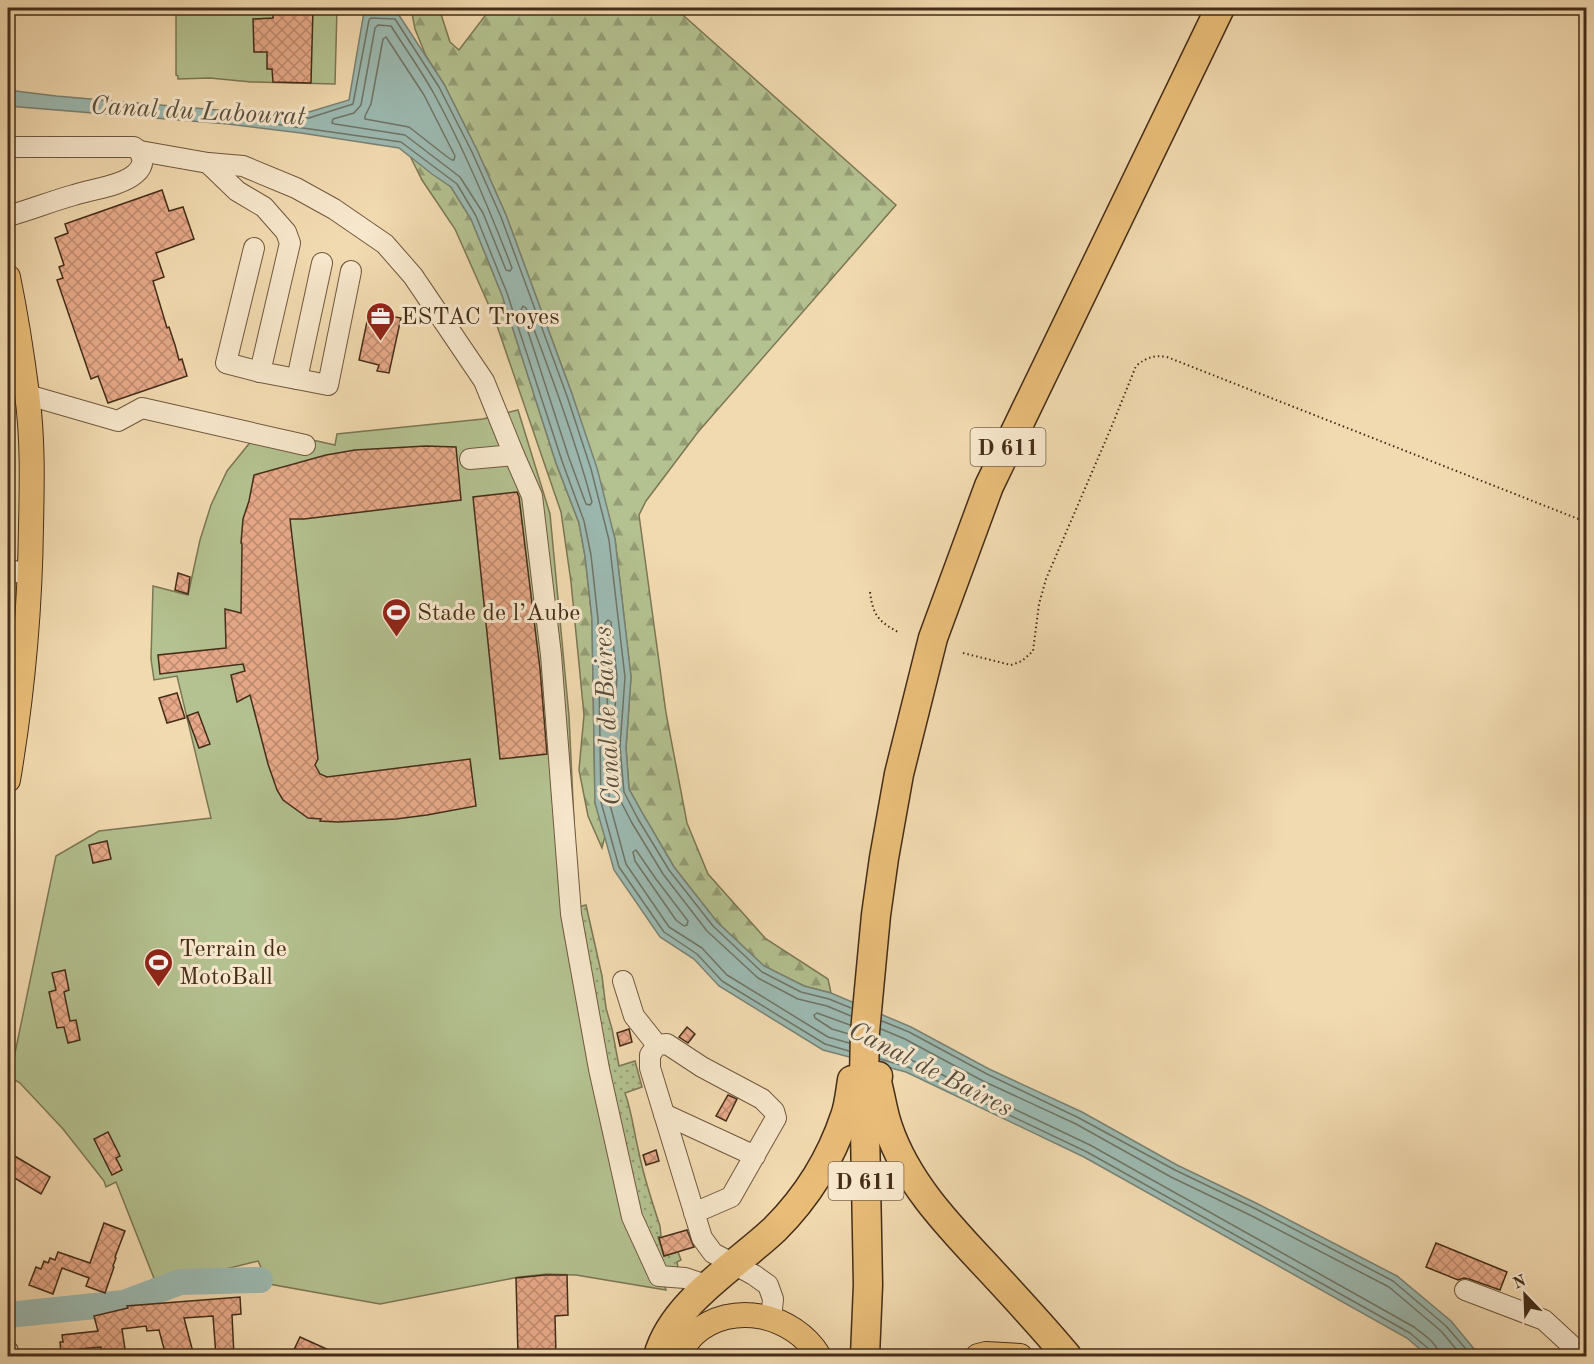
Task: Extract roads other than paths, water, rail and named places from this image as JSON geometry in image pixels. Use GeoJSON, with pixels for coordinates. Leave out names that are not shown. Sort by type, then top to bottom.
{"type":"FeatureCollection","features":[{"type":"Feature","properties":{"kind":"highway","name":"D 611"},"geometry":{"type":"LineString","coordinates":[[873,992],[876,915],[884,858],[899,774],[933,638],[989,486],[1220,8]]}},
{"type":"Feature","properties":{"kind":"highway"},"geometry":{"type":"LineString","coordinates":[[658,1356],[675,1322],[690,1304],[732,1264],[774,1230],[792,1210],[828,1159],[846,1115],[865,1078],[879,1014],[873,992]]}},
{"type":"Feature","properties":{"kind":"highway"},"geometry":{"type":"LineString","coordinates":[[873,992],[865,1032],[865,1078],[904,1163],[921,1191],[949,1227],[1066,1356]]}},
{"type":"Feature","properties":{"kind":"highway","name":"D 611"},"geometry":{"type":"LineString","coordinates":[[865,1078],[868,1285],[865,1356]]}},
{"type":"Feature","properties":{"kind":"highway","name":"D 611"},"geometry":{"type":"LineString","coordinates":[[868,1285],[874,1356]]}},
{"type":"Feature","properties":{"kind":"main road"},"geometry":{"type":"LineString","coordinates":[[8,277],[33,474],[30,576],[23,662],[8,780]]}},
{"type":"Feature","properties":{"kind":"main road"},"geometry":{"type":"LineString","coordinates":[[676,1356],[694,1334],[709,1324],[723,1318],[746,1314],[771,1319],[792,1328],[819,1356]]}},
{"type":"Feature","properties":{"kind":"main road"},"geometry":{"type":"LineString","coordinates":[[978,1356],[986,1354],[1020,1356]]}},
{"type":"Feature","properties":{"kind":"street"},"geometry":{"type":"LineString","coordinates":[[8,147],[134,147],[140,151],[208,163],[243,166],[296,188],[334,209],[385,244],[413,276],[484,381],[532,496],[552,655],[571,914],[599,1069],[632,1217],[659,1276],[685,1278],[709,1286]]}},
{"type":"Feature","properties":{"kind":"street"},"geometry":{"type":"LineString","coordinates":[[8,216],[124,181],[142,167],[140,151]]}},
{"type":"Feature","properties":{"kind":"street"},"geometry":{"type":"LineString","coordinates":[[208,163],[237,191],[264,207],[286,232],[290,243],[260,372]]}},
{"type":"Feature","properties":{"kind":"street"},"geometry":{"type":"LineString","coordinates":[[254,248],[226,363],[260,372],[328,385],[351,271]]}},
{"type":"Feature","properties":{"kind":"street"},"geometry":{"type":"LineString","coordinates":[[297,379],[322,263]]}},
{"type":"Feature","properties":{"kind":"street"},"geometry":{"type":"LineString","coordinates":[[20,382],[118,421],[142,408],[305,445]]}},
{"type":"Feature","properties":{"kind":"street"},"geometry":{"type":"LineString","coordinates":[[470,459],[514,455]]}},
{"type":"Feature","properties":{"kind":"street"},"geometry":{"type":"LineString","coordinates":[[8,569],[30,576]]}},
{"type":"Feature","properties":{"kind":"street"},"geometry":{"type":"LineString","coordinates":[[623,981],[634,1016],[657,1045]]}},
{"type":"Feature","properties":{"kind":"street"},"geometry":{"type":"LineString","coordinates":[[694,1213],[731,1197],[776,1118],[774,1111],[762,1099],[702,1067],[667,1044],[657,1045],[650,1055],[650,1068],[694,1213],[702,1238],[713,1252],[768,1285],[773,1299],[771,1319]]}},
{"type":"Feature","properties":{"kind":"street"},"geometry":{"type":"LineString","coordinates":[[664,1114],[754,1156]]}},
{"type":"Feature","properties":{"kind":"street"},"geometry":{"type":"LineString","coordinates":[[1465,1290],[1544,1320],[1583,1356]]}},
{"type":"Feature","properties":{"kind":"street"},"geometry":{"type":"LineString","coordinates":[[8,1351],[9,1356]]}},
{"type":"Feature","properties":{"kind":"water"},"geometry":{"type":"Polygon","coordinates":[[[364,12],[397,12],[444,84],[506,215],[597,468],[615,539],[631,677],[626,748],[629,789],[674,867],[717,922],[764,966],[804,986],[831,993],[911,1027],[989,1069],[1082,1112],[1177,1165],[1397,1276],[1451,1321],[1480,1356],[1428,1356],[1407,1338],[1084,1157],[906,1072],[823,1050],[719,986],[694,959],[660,937],[614,870],[595,803],[592,619],[579,523],[556,463],[502,295],[471,219],[451,187],[399,148],[228,124],[8,106],[8,90],[241,112],[309,112],[349,100],[364,12]]]}},
{"type":"Feature","properties":{"kind":"waterway"},"geometry":{"type":"LineString","coordinates":[[8,1315],[124,1303],[180,1282],[260,1280]]}},
{"type":"Feature","properties":{"kind":"place","name":"ESTAC Troyes"},"geometry":{"type":"Point","coordinates":[380,342]}},
{"type":"Feature","properties":{"kind":"place","name":"Stade de l’Aube"},"geometry":{"type":"Point","coordinates":[396,638]}},
{"type":"Feature","properties":{"kind":"place","name":"Terrain de MotoBall"},"geometry":{"type":"Point","coordinates":[158,988]}},
{"type":"Feature","properties":{"kind":"water label","name":"Canal du Labourat"},"geometry":{"type":"Point","coordinates":[198,110]}},
{"type":"Feature","properties":{"kind":"water label","name":"Canal de Baires"},"geometry":{"type":"Point","coordinates":[606,716]}},
{"type":"Feature","properties":{"kind":"water label","name":"Canal de Baires"},"geometry":{"type":"Point","coordinates":[931,1068]}}]}
